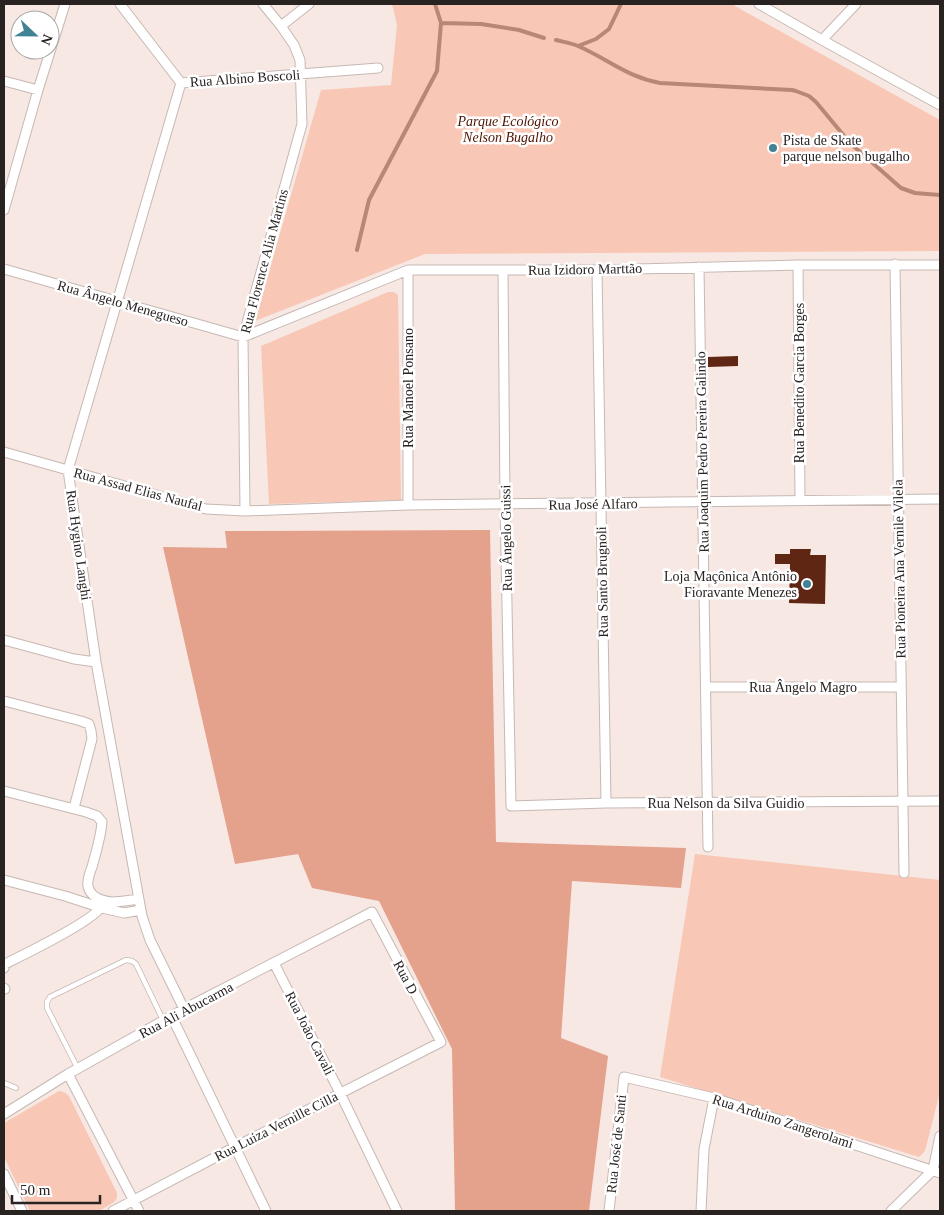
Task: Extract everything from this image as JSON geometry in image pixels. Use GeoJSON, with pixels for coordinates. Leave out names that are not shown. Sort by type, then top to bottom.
{"type":"FeatureCollection","features":[{"type":"Feature","properties":{"kind":"street"},"geometry":{"type":"LineString","coordinates":[[4,210],[65,4]]}},
{"type":"Feature","properties":{"kind":"street","name":"Rua Albino Boscoli"},"geometry":{"type":"LineString","coordinates":[[120,4],[181,83],[378,68]]}},
{"type":"Feature","properties":{"kind":"street","name":"Rua Florence Alia Martins"},"geometry":{"type":"LineString","coordinates":[[246,511],[243,337],[302,124],[300,60],[294,45],[282,26],[264,4]]}},
{"type":"Feature","properties":{"kind":"street"},"geometry":{"type":"LineString","coordinates":[[282,26],[309,4]]}},
{"type":"Feature","properties":{"kind":"street"},"geometry":{"type":"LineString","coordinates":[[759,4],[940,105]]}},
{"type":"Feature","properties":{"kind":"street"},"geometry":{"type":"LineString","coordinates":[[822,40],[856,4]]}},
{"type":"Feature","properties":{"kind":"street"},"geometry":{"type":"LineString","coordinates":[[4,81],[38,90]]}},
{"type":"Feature","properties":{"kind":"street","name":"Rua Hygino Langhi"},"geometry":{"type":"LineString","coordinates":[[181,83],[68,470],[96,662],[141,910],[150,940],[184,1009]]}},
{"type":"Feature","properties":{"kind":"street","name":"Rua Pioneira Ana Vernile Vilela"},"geometry":{"type":"LineString","coordinates":[[894,264],[904,873]]}},
{"type":"Feature","properties":{"kind":"street","name":"Rua Izidoro Marttão"},"geometry":{"type":"LineString","coordinates":[[243,337],[408,270],[597,270],[798,265],[940,265]]}},
{"type":"Feature","properties":{"kind":"street","name":"Rua Benedito Garcia Borges"},"geometry":{"type":"LineString","coordinates":[[798,265],[800,501]]}},
{"type":"Feature","properties":{"kind":"street","name":"Rua Joaquim Pedro Pereira Galindo"},"geometry":{"type":"LineString","coordinates":[[699,267],[708,847]]}},
{"type":"Feature","properties":{"kind":"street","name":"Rua Ângelo Menegueso"},"geometry":{"type":"LineString","coordinates":[[4,269],[243,337]]}},
{"type":"Feature","properties":{"kind":"street","name":"Rua Manoel Ponsano"},"geometry":{"type":"LineString","coordinates":[[408,270],[408,505]]}},
{"type":"Feature","properties":{"kind":"street","name":"Rua Ângelo Guissi"},"geometry":{"type":"LineString","coordinates":[[503,270],[511,806]]}},
{"type":"Feature","properties":{"kind":"street","name":"Rua Santo Brugnoli"},"geometry":{"type":"LineString","coordinates":[[597,270],[606,803]]}},
{"type":"Feature","properties":{"kind":"street","name":"Rua Assad Elias Naufal"},"geometry":{"type":"LineString","coordinates":[[4,452],[206,509],[246,511]]}},
{"type":"Feature","properties":{"kind":"street","name":"Rua José Alfaro"},"geometry":{"type":"LineString","coordinates":[[246,511],[408,505],[940,499]]}},
{"type":"Feature","properties":{"kind":"street"},"geometry":{"type":"LineString","coordinates":[[4,640],[74,659],[96,662]]}},
{"type":"Feature","properties":{"kind":"street","name":"Rua Ângelo Magro"},"geometry":{"type":"LineString","coordinates":[[706,687],[901,687]]}},
{"type":"Feature","properties":{"kind":"street"},"geometry":{"type":"LineString","coordinates":[[4,701],[82,720],[89,724],[92,731],[92,739],[74,808]]}},
{"type":"Feature","properties":{"kind":"street"},"geometry":{"type":"LineString","coordinates":[[4,791],[74,808],[97,816],[102,822],[102,831],[88,885],[91,892],[103,904]]}},
{"type":"Feature","properties":{"kind":"street","name":"Rua Nelson da Silva Guidio"},"geometry":{"type":"LineString","coordinates":[[511,806],[606,803],[940,801]]}},
{"type":"Feature","properties":{"kind":"street"},"geometry":{"type":"LineString","coordinates":[[4,880],[103,904],[124,912],[141,910]]}},
{"type":"Feature","properties":{"kind":"street"},"geometry":{"type":"LineString","coordinates":[[4,968],[5,964],[85,921],[103,904],[139,899]]}},
{"type":"Feature","properties":{"kind":"street","name":"Rua Ali Abucarma"},"geometry":{"type":"LineString","coordinates":[[4,1114],[78,1068],[184,1009],[372,912]]}},
{"type":"Feature","properties":{"kind":"street","name":"Rua D"},"geometry":{"type":"LineString","coordinates":[[372,912],[440,1042]]}},
{"type":"Feature","properties":{"kind":"street","name":"Rua João Cavali"},"geometry":{"type":"LineString","coordinates":[[274,963],[397,1211]]}},
{"type":"Feature","properties":{"kind":"street"},"geometry":{"type":"LineString","coordinates":[[167,1019],[266,1211]]}},
{"type":"Feature","properties":{"kind":"street","name":"Rua Luiza Vernille Cilla"},"geometry":{"type":"LineString","coordinates":[[113,1211],[440,1042]]}},
{"type":"Feature","properties":{"kind":"street"},"geometry":{"type":"LineString","coordinates":[[68,1074],[139,1211]]}},
{"type":"Feature","properties":{"kind":"street","name":"Rua Arduino Zangerolami"},"geometry":{"type":"LineString","coordinates":[[624,1078],[714,1098],[936,1172]]}},
{"type":"Feature","properties":{"kind":"street","name":"Rua José de Santi"},"geometry":{"type":"LineString","coordinates":[[609,1211],[624,1078]]}},
{"type":"Feature","properties":{"kind":"street"},"geometry":{"type":"LineString","coordinates":[[701,1211],[704,1149],[714,1098]]}},
{"type":"Feature","properties":{"kind":"street"},"geometry":{"type":"LineString","coordinates":[[890,1211],[936,1172],[940,1136]]}},
{"type":"Feature","properties":{"kind":"street"},"geometry":{"type":"LineString","coordinates":[[4,1174],[22,1211]]}},
{"type":"Feature","properties":{"kind":"lane"},"geometry":{"type":"LineString","coordinates":[[78,1068],[47,1008],[50,997],[126,960],[132,961],[136,964],[167,1019]]}},
{"type":"Feature","properties":{"kind":"lane"},"geometry":{"type":"LineString","coordinates":[[4,1083],[16,1088]]}},
{"type":"Feature","properties":{"kind":"green space","name":"Parque Ecológico Nelson Bugalho"},"geometry":{"type":"Polygon","coordinates":[[[392,4],[735,4],[735,6],[940,120],[940,251],[425,254],[255,321],[321,90],[391,85],[397,25],[392,4]]]}},
{"type":"Feature","properties":{"kind":"green space"},"geometry":{"type":"Polygon","coordinates":[[[388,292],[394,292],[398,295],[401,500],[269,504],[261,346],[388,292]]]}},
{"type":"Feature","properties":{"kind":"green space"},"geometry":{"type":"Polygon","coordinates":[[[695,854],[940,880],[940,1092],[925,1151],[919,1157],[660,1077],[695,854]]]}},
{"type":"Feature","properties":{"kind":"green space"},"geometry":{"type":"Polygon","coordinates":[[[59,1091],[69,1096],[117,1193],[117,1198],[114,1202],[99,1211],[30,1211],[4,1157],[4,1123],[59,1091]]]}},
{"type":"Feature","properties":{"kind":"shaded area"},"geometry":{"type":"Polygon","coordinates":[[[490,530],[496,842],[686,848],[681,888],[572,881],[561,1038],[608,1056],[589,1211],[455,1211],[452,1049],[379,901],[312,888],[298,854],[235,864],[163,547],[227,548],[225,531],[490,530]]]}},
{"type":"Feature","properties":{"kind":"building"},"geometry":{"type":"Polygon","coordinates":[[[738,356],[738,366],[708,367],[708,357],[738,356]]]}},
{"type":"Feature","properties":{"kind":"building","name":"Loja Maçônica Antônio Fioravante Menezes"},"geometry":{"type":"Polygon","coordinates":[[[790,549],[811,549],[810,555],[826,555],[825,604],[789,603],[790,564],[775,564],[775,554],[790,554],[790,549]]]}},
{"type":"Feature","properties":{"kind":"waterway"},"geometry":{"type":"LineString","coordinates":[[357,250],[369,200],[437,71],[441,23],[435,4]]}},
{"type":"Feature","properties":{"kind":"waterway"},"geometry":{"type":"LineString","coordinates":[[578,46],[596,39],[609,29],[621,4]]}},
{"type":"Feature","properties":{"kind":"waterway"},"geometry":{"type":"LineString","coordinates":[[441,23],[481,24],[519,30],[544,38]]}},
{"type":"Feature","properties":{"kind":"waterway"},"geometry":{"type":"LineString","coordinates":[[556,40],[570,43],[589,51],[637,77],[660,83],[792,90],[809,96],[850,143],[901,188],[915,193],[940,195]]}},
{"type":"Feature","properties":{"kind":"place","name":"Pista de Skate parque nelson bugalho"},"geometry":{"type":"Point","coordinates":[773,148]}},
{"type":"Feature","properties":{"kind":"place","name":"Loja Maçônica Antônio Fioravante Menezes"},"geometry":{"type":"Point","coordinates":[807,584]}}]}
